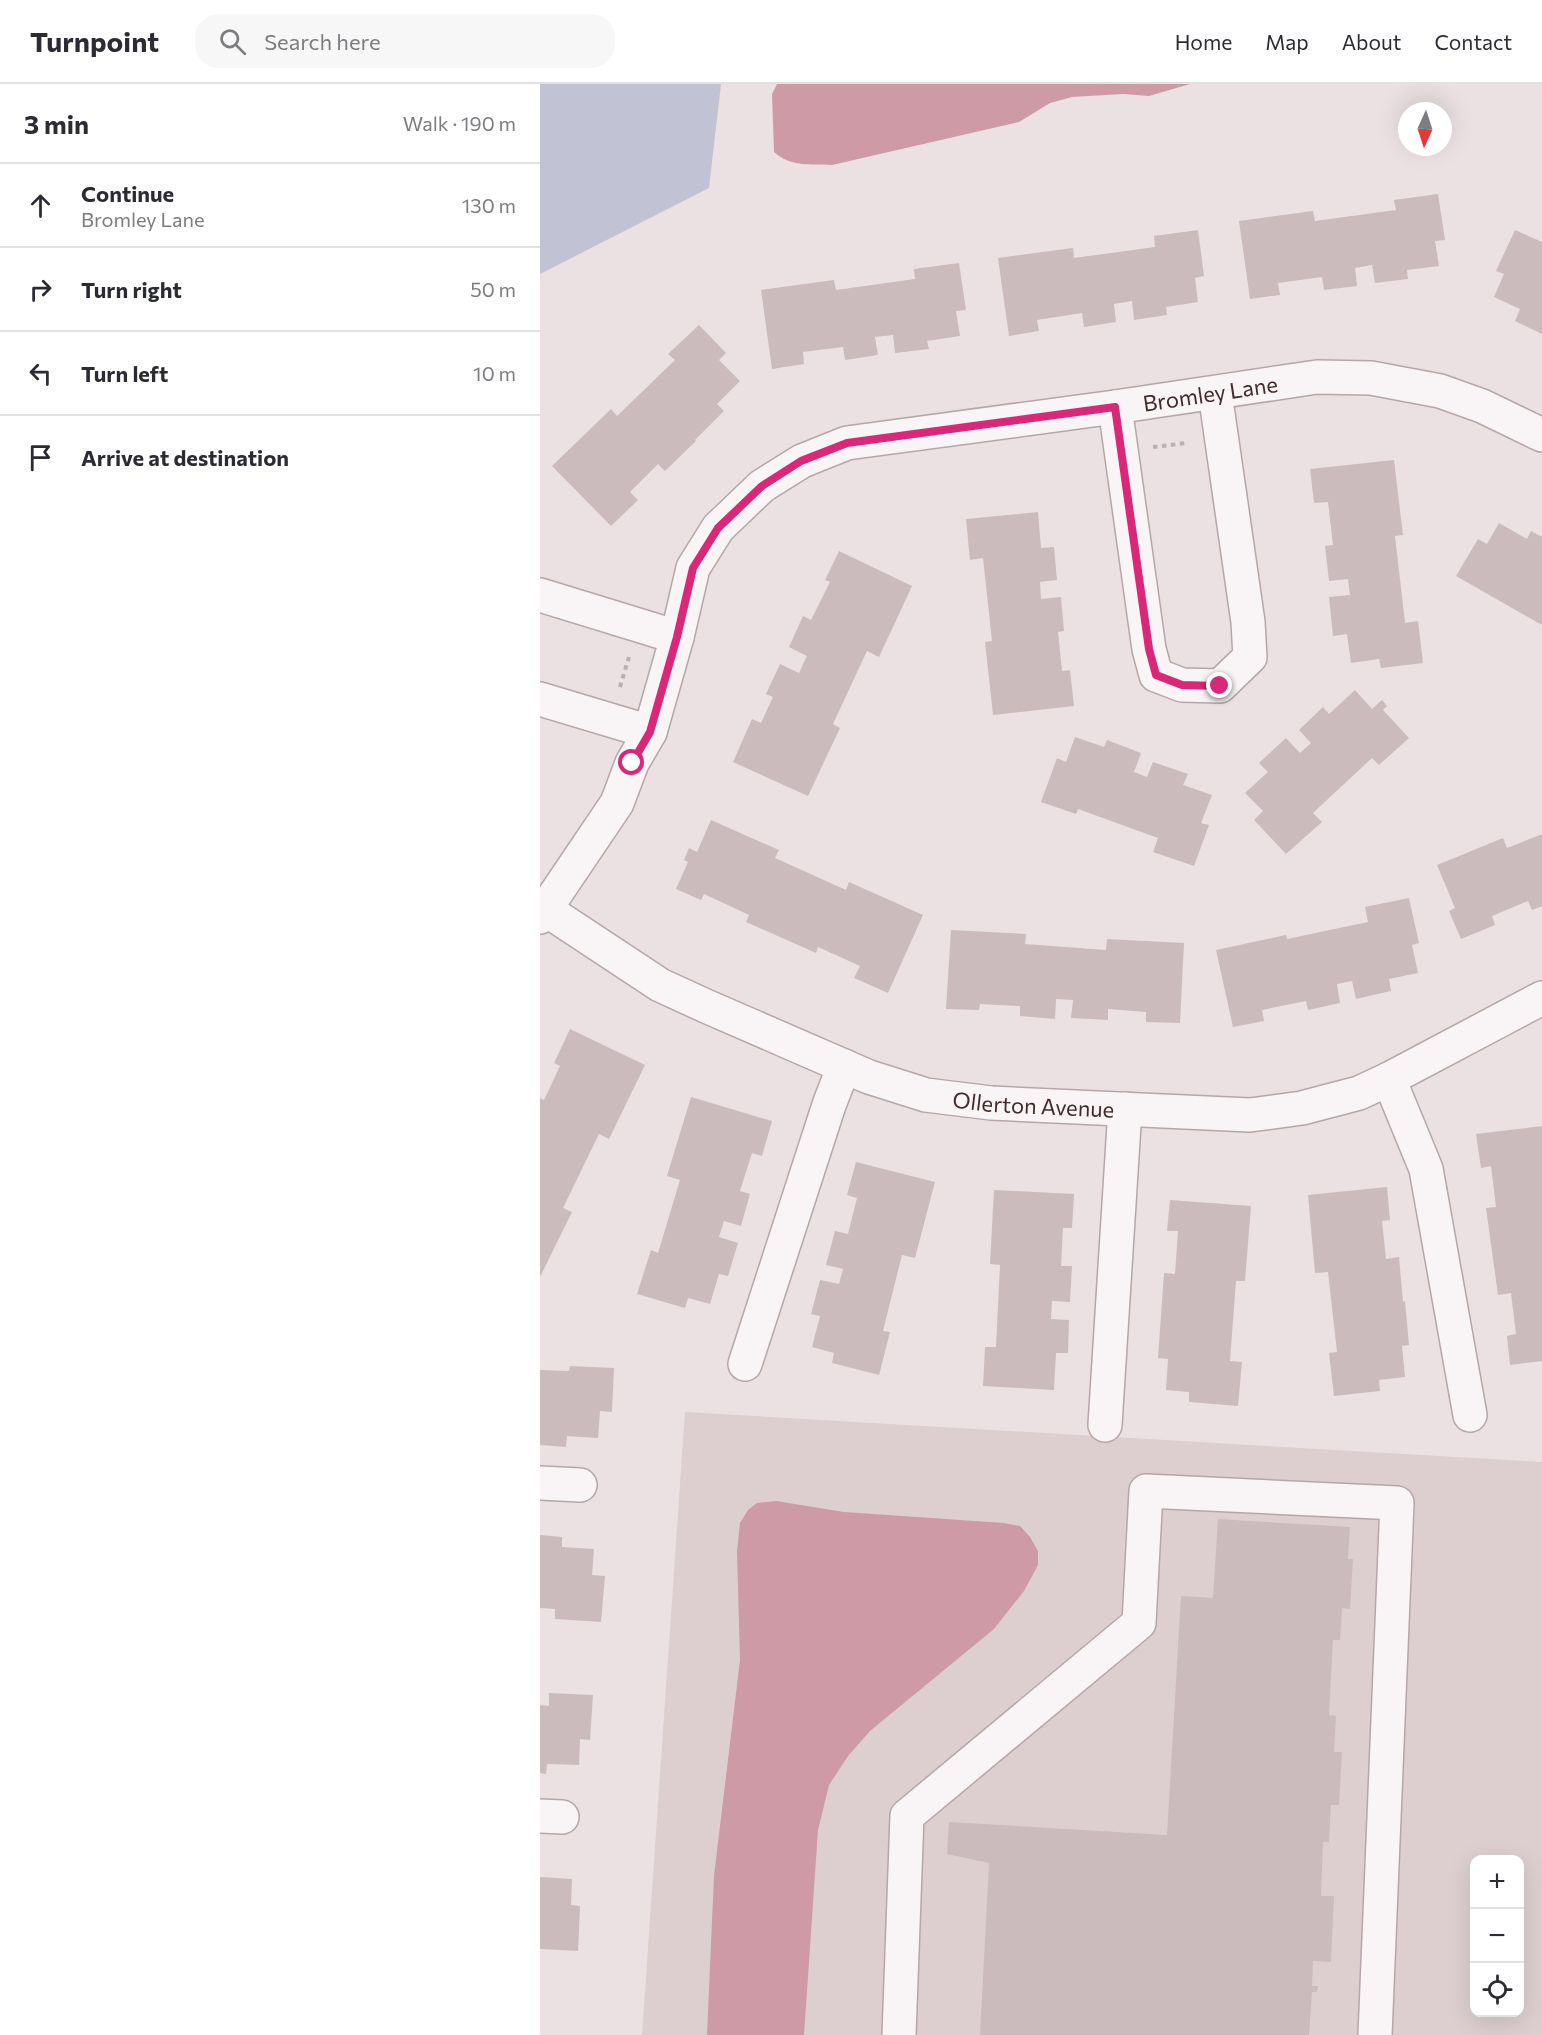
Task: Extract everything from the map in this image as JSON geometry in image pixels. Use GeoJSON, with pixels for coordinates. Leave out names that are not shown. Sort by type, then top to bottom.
{"type":"FeatureCollection","features":[{"type":"Feature","properties":{"kind":"street","name":"Bromley Lane"},"geometry":{"type":"LineString","coordinates":[[543,913],[616,802],[632,763],[650,732],[677,637],[693,568],[718,528],[762,486],[801,461],[847,443],[1317,377],[1371,378],[1440,391],[1482,406],[1542,435]]}},
{"type":"Feature","properties":{"kind":"street"},"geometry":{"type":"LineString","coordinates":[[1115,407],[1149,649],[1156,675],[1182,685],[1220,686],[1250,657],[1248,622],[1215,393]]}},
{"type":"Feature","properties":{"kind":"street"},"geometry":{"type":"LineString","coordinates":[[540,595],[677,637]]}},
{"type":"Feature","properties":{"kind":"street"},"geometry":{"type":"LineString","coordinates":[[540,699],[650,732]]}},
{"type":"Feature","properties":{"kind":"street","name":"Ollerton Avenue"},"geometry":{"type":"LineString","coordinates":[[543,913],[660,985],[869,1077],[926,1095],[991,1104],[1250,1115],[1302,1108],[1359,1093],[1542,998]]}},
{"type":"Feature","properties":{"kind":"street"},"geometry":{"type":"LineString","coordinates":[[746,1364],[844,1066]]}},
{"type":"Feature","properties":{"kind":"street"},"geometry":{"type":"LineString","coordinates":[[1389,1079],[1426,1169],[1470,1415]]}},
{"type":"Feature","properties":{"kind":"street"},"geometry":{"type":"LineString","coordinates":[[1105,1425],[1125,1109]]}},
{"type":"Feature","properties":{"kind":"street"},"geometry":{"type":"LineString","coordinates":[[540,1483],[580,1485]]}},
{"type":"Feature","properties":{"kind":"street"},"geometry":{"type":"LineString","coordinates":[[899,2035],[907,1816],[1139,1623],[1146,1491],[1397,1503],[1375,2035]]}},
{"type":"Feature","properties":{"kind":"path"},"geometry":{"type":"LineString","coordinates":[[1146,447],[1189,442]]}},
{"type":"Feature","properties":{"kind":"path"},"geometry":{"type":"LineString","coordinates":[[617,697],[630,655]]}},
{"type":"Feature","properties":{"kind":"shaded area"},"geometry":{"type":"Polygon","coordinates":[[[540,84],[721,84],[709,188],[540,274],[540,84]]]}},
{"type":"Feature","properties":{"kind":"shaded area"},"geometry":{"type":"Polygon","coordinates":[[[777,84],[1190,84],[1149,96],[1123,94],[1072,97],[1050,103],[1019,122],[832,165],[794,162],[774,152],[772,94],[777,84]]]}},
{"type":"Feature","properties":{"kind":"shaded area"},"geometry":{"type":"Polygon","coordinates":[[[685,1412],[1542,1462],[1542,2035],[642,2035],[685,1412]]]}},
{"type":"Feature","properties":{"kind":"shaded area"},"geometry":{"type":"Polygon","coordinates":[[[776,1501],[844,1512],[1020,1526],[1038,1551],[1038,1565],[1024,1591],[994,1629],[870,1731],[848,1756],[829,1785],[818,1830],[804,2035],[707,2035],[714,1876],[740,1660],[737,1551],[740,1523],[748,1510],[757,1503],[776,1501]]]}},
{"type":"Feature","properties":{"kind":"building"},"geometry":{"type":"Polygon","coordinates":[[[1438,194],[1445,240],[1435,241],[1439,266],[1407,270],[1408,279],[1375,283],[1372,265],[1355,268],[1357,286],[1324,290],[1322,277],[1278,283],[1280,295],[1250,299],[1239,221],[1313,211],[1315,221],[1396,210],[1394,200],[1438,194]]]}},
{"type":"Feature","properties":{"kind":"building"},"geometry":{"type":"Polygon","coordinates":[[[1198,230],[1204,276],[1195,278],[1198,302],[1166,307],[1167,315],[1134,320],[1132,301],[1114,304],[1116,322],[1084,327],[1082,313],[1037,320],[1039,331],[1009,336],[998,258],[1073,248],[1074,258],[1155,247],[1154,236],[1198,230]]]}},
{"type":"Feature","properties":{"kind":"building"},"geometry":{"type":"Polygon","coordinates":[[[1515,230],[1542,242],[1542,334],[1515,321],[1520,309],[1494,297],[1504,274],[1496,271],[1515,230]]]}},
{"type":"Feature","properties":{"kind":"building"},"geometry":{"type":"Polygon","coordinates":[[[959,263],[966,310],[956,311],[960,336],[927,341],[929,349],[895,353],[893,335],[875,337],[878,355],[845,360],[843,347],[803,352],[804,364],[772,369],[761,290],[834,280],[836,290],[915,279],[914,269],[959,263]]]}},
{"type":"Feature","properties":{"kind":"building"},"geometry":{"type":"Polygon","coordinates":[[[699,325],[726,353],[719,360],[740,381],[717,404],[724,411],[696,441],[665,471],[658,464],[630,492],[638,500],[611,526],[552,466],[611,409],[617,416],[675,360],[668,354],[699,325]]]}},
{"type":"Feature","properties":{"kind":"building"},"geometry":{"type":"Polygon","coordinates":[[[1394,460],[1403,535],[1395,536],[1405,623],[1418,621],[1423,663],[1381,668],[1379,659],[1351,663],[1347,634],[1333,636],[1329,597],[1350,595],[1348,579],[1329,581],[1325,546],[1333,545],[1328,502],[1314,503],[1310,469],[1394,460]]]}},
{"type":"Feature","properties":{"kind":"building"},"geometry":{"type":"Polygon","coordinates":[[[1038,512],[1041,548],[1054,547],[1057,580],[1040,582],[1041,599],[1061,597],[1064,631],[1058,632],[1062,671],[1070,670],[1074,706],[993,715],[985,642],[992,641],[983,558],[970,560],[966,519],[1038,512]]]}},
{"type":"Feature","properties":{"kind":"building"},"geometry":{"type":"Polygon","coordinates":[[[1499,523],[1527,539],[1531,531],[1542,537],[1542,625],[1456,576],[1478,539],[1487,544],[1499,523]]]}},
{"type":"Feature","properties":{"kind":"building"},"geometry":{"type":"Polygon","coordinates":[[[839,551],[912,586],[879,657],[867,651],[833,724],[840,728],[808,796],[733,762],[752,719],[761,723],[773,697],[766,694],[780,664],[799,673],[807,656],[789,647],[803,616],[811,620],[830,582],[825,580],[839,551]]]}},
{"type":"Feature","properties":{"kind":"building"},"geometry":{"type":"Polygon","coordinates":[[[1355,690],[1372,709],[1382,700],[1387,706],[1383,710],[1409,738],[1379,765],[1372,758],[1313,813],[1322,822],[1286,854],[1254,820],[1263,811],[1245,793],[1268,772],[1259,763],[1286,738],[1300,753],[1311,743],[1299,730],[1323,707],[1329,714],[1355,690]]]}},
{"type":"Feature","properties":{"kind":"building"},"geometry":{"type":"Polygon","coordinates":[[[1075,737],[1104,747],[1107,740],[1141,753],[1134,772],[1147,777],[1153,762],[1188,774],[1183,785],[1212,795],[1201,823],[1209,825],[1194,866],[1153,852],[1158,838],[1078,809],[1076,814],[1041,802],[1057,758],[1066,762],[1075,737]]]}},
{"type":"Feature","properties":{"kind":"building"},"geometry":{"type":"Polygon","coordinates":[[[711,820],[779,850],[775,858],[846,890],[849,882],[923,915],[888,993],[854,978],[860,966],[818,947],[816,953],[746,922],[749,915],[704,894],[701,900],[676,889],[688,862],[684,860],[689,848],[697,852],[711,820]]]}},
{"type":"Feature","properties":{"kind":"building"},"geometry":{"type":"Polygon","coordinates":[[[1542,834],[1542,906],[1532,910],[1528,901],[1492,916],[1495,925],[1461,939],[1449,911],[1455,908],[1437,865],[1503,838],[1507,848],[1542,834]]]}},
{"type":"Feature","properties":{"kind":"building"},"geometry":{"type":"Polygon","coordinates":[[[1409,898],[1419,943],[1412,945],[1418,973],[1389,979],[1391,991],[1356,999],[1352,981],[1337,984],[1340,1003],[1308,1010],[1306,1001],[1262,1010],[1264,1021],[1233,1027],[1216,950],[1286,935],[1287,939],[1368,922],[1365,907],[1409,898]]]}},
{"type":"Feature","properties":{"kind":"building"},"geometry":{"type":"Polygon","coordinates":[[[951,930],[1026,934],[1025,944],[1106,950],[1107,939],[1184,943],[1180,1023],[1146,1022],[1146,1012],[1108,1009],[1108,1020],[1071,1018],[1073,1000],[1056,999],[1055,1019],[1020,1016],[1020,1006],[980,1004],[979,1010],[946,1009],[951,930]]]}},
{"type":"Feature","properties":{"kind":"building"},"geometry":{"type":"Polygon","coordinates":[[[570,1029],[645,1065],[609,1139],[599,1134],[563,1208],[572,1212],[540,1277],[540,1098],[544,1100],[560,1066],[554,1063],[570,1029]]]}},
{"type":"Feature","properties":{"kind":"building"},"geometry":{"type":"Polygon","coordinates":[[[691,1097],[772,1121],[762,1156],[752,1153],[740,1191],[750,1194],[741,1226],[724,1221],[719,1237],[738,1243],[728,1276],[719,1274],[710,1304],[688,1298],[685,1308],[637,1294],[651,1250],[658,1253],[680,1180],[667,1176],[691,1097]]]}},
{"type":"Feature","properties":{"kind":"building"},"geometry":{"type":"Polygon","coordinates":[[[1542,1126],[1542,1361],[1510,1365],[1507,1336],[1516,1334],[1511,1293],[1498,1295],[1486,1208],[1496,1207],[1491,1166],[1481,1168],[1476,1134],[1542,1126]]]}},
{"type":"Feature","properties":{"kind":"building"},"geometry":{"type":"Polygon","coordinates":[[[856,1162],[935,1182],[915,1258],[902,1255],[883,1331],[890,1332],[879,1375],[832,1363],[834,1353],[812,1347],[820,1316],[811,1314],[820,1280],[839,1284],[843,1269],[826,1265],[835,1231],[848,1234],[857,1198],[847,1195],[856,1162]]]}},
{"type":"Feature","properties":{"kind":"building"},"geometry":{"type":"Polygon","coordinates":[[[1387,1187],[1390,1220],[1382,1221],[1386,1259],[1399,1257],[1409,1345],[1402,1346],[1405,1377],[1379,1380],[1380,1391],[1334,1396],[1329,1353],[1337,1352],[1328,1272],[1315,1273],[1308,1195],[1387,1187]]]}},
{"type":"Feature","properties":{"kind":"building"},"geometry":{"type":"Polygon","coordinates":[[[994,1190],[1074,1194],[1072,1228],[1063,1228],[1061,1266],[1072,1266],[1070,1302],[1052,1301],[1051,1319],[1069,1320],[1068,1353],[1056,1353],[1054,1390],[983,1386],[985,1347],[996,1347],[1000,1265],[990,1264],[994,1190]]]}},
{"type":"Feature","properties":{"kind":"building"},"geometry":{"type":"Polygon","coordinates":[[[1170,1200],[1251,1206],[1245,1281],[1236,1281],[1230,1361],[1242,1362],[1238,1406],[1189,1402],[1189,1392],[1166,1390],[1168,1359],[1158,1358],[1164,1273],[1175,1274],[1178,1231],[1167,1231],[1170,1200]]]}},
{"type":"Feature","properties":{"kind":"building"},"geometry":{"type":"Polygon","coordinates":[[[570,1366],[614,1368],[612,1412],[600,1411],[598,1438],[567,1436],[566,1447],[540,1445],[540,1370],[569,1371],[570,1366]]]}},
{"type":"Feature","properties":{"kind":"building"},"geometry":{"type":"Polygon","coordinates":[[[1218,1519],[1350,1527],[1348,1559],[1353,1559],[1350,1609],[1342,1608],[1340,1640],[1333,1640],[1329,1715],[1336,1716],[1334,1752],[1342,1752],[1339,1805],[1331,1805],[1329,1842],[1323,1842],[1321,1896],[1334,1896],[1331,1962],[1313,1961],[1312,1986],[1318,1986],[1317,1992],[1312,1992],[1309,2035],[980,2035],[989,1863],[947,1854],[949,1822],[1167,1835],[1181,1596],[1213,1598],[1218,1519]]]}},
{"type":"Feature","properties":{"kind":"building"},"geometry":{"type":"Polygon","coordinates":[[[540,1535],[562,1537],[562,1547],[594,1549],[592,1575],[605,1576],[601,1622],[555,1619],[555,1609],[540,1608],[540,1535]]]}},
{"type":"Feature","properties":{"kind":"building"},"geometry":{"type":"Polygon","coordinates":[[[549,1693],[593,1695],[590,1740],[580,1739],[579,1765],[547,1764],[546,1774],[540,1773],[540,1705],[549,1706],[549,1693]]]}},
{"type":"Feature","properties":{"kind":"building"},"geometry":{"type":"Polygon","coordinates":[[[540,1877],[572,1879],[571,1905],[580,1906],[578,1951],[540,1949],[540,1877]]]}},
{"type":"Feature","properties":{"kind":"route"},"geometry":{"type":"LineString","coordinates":[[632,763],[650,732],[677,637],[693,568],[718,528],[762,486],[801,461],[847,443],[1115,407],[1149,649],[1156,675],[1182,685],[1220,686]]}}]}
